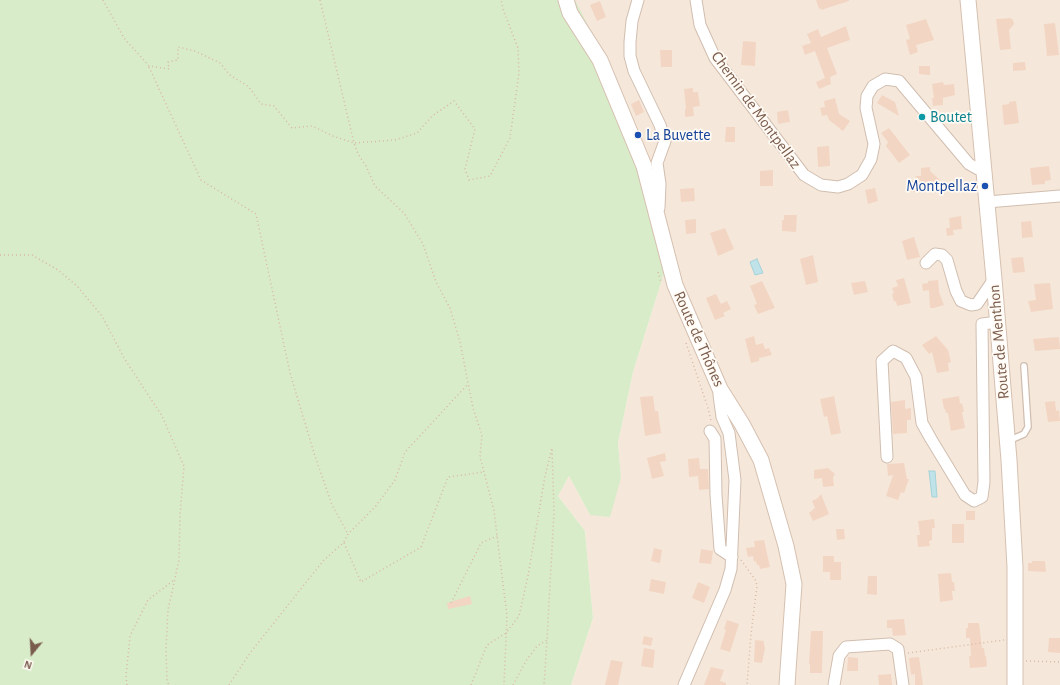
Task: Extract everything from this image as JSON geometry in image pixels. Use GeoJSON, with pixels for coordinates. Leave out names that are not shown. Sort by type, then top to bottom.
{"type":"FeatureCollection","features":[{"type":"Feature","properties":{"kind":"main road","name":"Route de Thônes"},"geometry":{"type":"LineString","coordinates":[[566,0],[570,13],[600,60],[642,161],[675,285],[720,389],[742,424],[761,460],[786,546],[794,584],[787,685]]}},
{"type":"Feature","properties":{"kind":"main road","name":"Route de Menthon"},"geometry":{"type":"LineString","coordinates":[[968,0],[1008,441],[1015,567],[1015,685]]}},
{"type":"Feature","properties":{"kind":"street","name":"Chemin de Montpellaz"},"geometry":{"type":"LineString","coordinates":[[696,0],[700,25],[716,58],[804,175],[822,185],[838,187],[848,184],[862,175],[871,159],[874,144],[866,108],[867,96],[874,86],[885,79],[899,81],[969,164],[978,169],[984,169]]}},
{"type":"Feature","properties":{"kind":"street"},"geometry":{"type":"LineString","coordinates":[[638,1],[632,21],[630,56],[634,71],[660,125],[665,141],[657,163],[660,184],[658,221]]}},
{"type":"Feature","properties":{"kind":"street"},"geometry":{"type":"LineString","coordinates":[[642,161],[657,163]]}},
{"type":"Feature","properties":{"kind":"street"},"geometry":{"type":"LineString","coordinates":[[987,202],[1060,196]]}},
{"type":"Feature","properties":{"kind":"street"},"geometry":{"type":"LineString","coordinates":[[926,263],[935,254],[942,255],[946,260],[956,291],[961,301],[971,305],[977,304],[994,279]]}},
{"type":"Feature","properties":{"kind":"street"},"geometry":{"type":"LineString","coordinates":[[887,458],[882,361],[893,351],[906,358],[916,377],[922,423],[931,440],[965,495],[974,501],[982,497],[984,482],[982,324],[998,322]]}},
{"type":"Feature","properties":{"kind":"street"},"geometry":{"type":"LineString","coordinates":[[684,685],[726,590],[731,569],[735,480],[729,433],[722,417],[719,395],[720,389]]}},
{"type":"Feature","properties":{"kind":"street"},"geometry":{"type":"LineString","coordinates":[[710,431],[715,439],[716,495],[720,549],[732,554]]}},
{"type":"Feature","properties":{"kind":"street"},"geometry":{"type":"LineString","coordinates":[[834,685],[839,656],[846,648],[890,644],[898,649],[903,685]]}},
{"type":"Feature","properties":{"kind":"lane"},"geometry":{"type":"LineString","coordinates":[[1008,441],[1024,434],[1028,427],[1024,366]]}},
{"type":"Feature","properties":{"kind":"path"},"geometry":{"type":"LineString","coordinates":[[103,0],[124,38],[149,66],[201,180],[256,214],[290,373],[314,453],[332,505],[348,534]]}},
{"type":"Feature","properties":{"kind":"path"},"geometry":{"type":"LineString","coordinates":[[320,0],[354,143],[358,154],[366,166],[375,186],[404,213],[423,244],[436,282],[450,308],[460,342],[473,408],[482,435],[480,457],[498,536],[507,616],[504,685]]}},
{"type":"Feature","properties":{"kind":"path"},"geometry":{"type":"LineString","coordinates":[[149,66],[169,69],[168,62],[178,60],[178,47],[194,51],[220,63],[230,75],[249,87],[261,104],[274,106],[292,128],[312,126],[333,136],[354,143],[395,140],[417,133],[432,116],[454,101],[475,129],[465,169],[470,180],[490,176],[510,138],[519,72],[518,48],[500,0]]}},
{"type":"Feature","properties":{"kind":"path"},"geometry":{"type":"LineString","coordinates":[[0,255],[32,255],[58,270],[77,286],[102,316],[124,358],[162,416],[184,466],[180,515],[179,560],[168,610],[166,649],[167,681],[169,685]]}},
{"type":"Feature","properties":{"kind":"path"},"geometry":{"type":"LineString","coordinates":[[229,685],[250,653],[323,561],[344,542],[348,534],[375,507],[395,480],[405,452],[468,384]]}},
{"type":"Feature","properties":{"kind":"path"},"geometry":{"type":"LineString","coordinates":[[471,685],[487,645],[506,633],[519,616],[528,576],[544,476],[552,448],[554,512],[544,685]]}},
{"type":"Feature","properties":{"kind":"path"},"geometry":{"type":"LineString","coordinates":[[344,542],[361,582],[421,547],[448,477],[484,472]]}},
{"type":"Feature","properties":{"kind":"path"},"geometry":{"type":"LineString","coordinates":[[451,603],[481,543],[498,536]]}},
{"type":"Feature","properties":{"kind":"path"},"geometry":{"type":"LineString","coordinates":[[732,554],[750,571],[756,581],[757,586],[747,685]]}},
{"type":"Feature","properties":{"kind":"path"},"geometry":{"type":"LineString","coordinates":[[127,685],[126,676],[130,636],[148,600],[175,580]]}},
{"type":"Feature","properties":{"kind":"path"},"geometry":{"type":"LineString","coordinates":[[898,654],[1016,638]]}},
{"type":"Feature","properties":{"kind":"path"},"geometry":{"type":"LineString","coordinates":[[513,685],[526,661],[537,646],[547,640]]}},
{"type":"Feature","properties":{"kind":"path"},"geometry":{"type":"LineString","coordinates":[[1015,660],[1060,662]]}},
{"type":"Feature","properties":{"kind":"shaded area"},"geometry":{"type":"Polygon","coordinates":[[[575,0],[1060,0],[1060,685],[571,685],[593,618],[585,531],[558,496],[569,476],[590,515],[621,479],[618,443],[633,372],[664,273],[575,0]]]}},
{"type":"Feature","properties":{"kind":"green space"},"geometry":{"type":"Polygon","coordinates":[[[0,0],[575,0],[618,84],[664,273],[633,372],[618,443],[621,478],[610,517],[590,515],[569,476],[558,496],[585,531],[593,618],[571,685],[0,685],[0,0]]]}},
{"type":"Feature","properties":{"kind":"water"},"geometry":{"type":"Polygon","coordinates":[[[757,259],[763,273],[755,275],[750,262],[757,259]]]}},
{"type":"Feature","properties":{"kind":"water"},"geometry":{"type":"Polygon","coordinates":[[[929,471],[935,471],[937,497],[932,497],[929,471]]]}},
{"type":"Feature","properties":{"kind":"building"},"geometry":{"type":"Polygon","coordinates":[[[816,0],[849,1],[821,10],[821,8],[819,9],[816,0]]]}},
{"type":"Feature","properties":{"kind":"building"},"geometry":{"type":"Polygon","coordinates":[[[600,1],[606,17],[597,21],[590,5],[600,1]]]}},
{"type":"Feature","properties":{"kind":"building"},"geometry":{"type":"Polygon","coordinates":[[[1010,18],[1013,20],[1014,24],[1009,30],[1011,49],[1000,50],[996,19],[1010,18]]]}},
{"type":"Feature","properties":{"kind":"building"},"geometry":{"type":"Polygon","coordinates":[[[926,19],[934,40],[916,45],[918,52],[910,55],[906,40],[910,39],[906,25],[926,19]]]}},
{"type":"Feature","properties":{"kind":"building"},"geometry":{"type":"Polygon","coordinates":[[[1055,23],[1059,55],[1047,56],[1044,24],[1055,23]]]}},
{"type":"Feature","properties":{"kind":"building"},"geometry":{"type":"Polygon","coordinates":[[[846,26],[850,40],[827,48],[837,74],[830,77],[831,84],[819,89],[816,82],[825,78],[815,51],[805,55],[802,46],[811,43],[807,34],[818,29],[821,37],[846,26]]]}},
{"type":"Feature","properties":{"kind":"building"},"geometry":{"type":"Polygon","coordinates":[[[743,41],[756,42],[755,66],[741,65],[743,41]]]}},
{"type":"Feature","properties":{"kind":"building"},"geometry":{"type":"Polygon","coordinates":[[[660,50],[672,50],[672,67],[661,67],[660,50]]]}},
{"type":"Feature","properties":{"kind":"building"},"geometry":{"type":"Polygon","coordinates":[[[1025,62],[1026,70],[1013,71],[1013,63],[1025,62]]]}},
{"type":"Feature","properties":{"kind":"building"},"geometry":{"type":"Polygon","coordinates":[[[919,66],[930,66],[930,75],[919,74],[919,66]]]}},
{"type":"Feature","properties":{"kind":"building"},"geometry":{"type":"Polygon","coordinates":[[[943,82],[944,85],[954,84],[955,95],[943,98],[943,105],[933,106],[932,98],[934,98],[932,84],[943,82]]]}},
{"type":"Feature","properties":{"kind":"building"},"geometry":{"type":"Polygon","coordinates":[[[693,88],[693,92],[698,92],[700,106],[693,107],[694,116],[685,117],[686,108],[684,89],[693,88]]]}},
{"type":"Feature","properties":{"kind":"building"},"geometry":{"type":"Polygon","coordinates":[[[882,95],[895,102],[899,116],[877,103],[882,95]]]}},
{"type":"Feature","properties":{"kind":"building"},"geometry":{"type":"Polygon","coordinates":[[[835,98],[839,114],[850,121],[843,131],[829,120],[827,115],[822,116],[820,108],[825,107],[824,101],[835,98]]]}},
{"type":"Feature","properties":{"kind":"building"},"geometry":{"type":"Polygon","coordinates":[[[639,100],[644,112],[636,116],[631,104],[639,100]]]}},
{"type":"Feature","properties":{"kind":"building"},"geometry":{"type":"Polygon","coordinates":[[[1016,101],[1019,123],[1004,125],[1002,105],[1016,101]]]}},
{"type":"Feature","properties":{"kind":"building"},"geometry":{"type":"Polygon","coordinates":[[[788,110],[790,122],[778,124],[777,112],[788,110]]]}},
{"type":"Feature","properties":{"kind":"building"},"geometry":{"type":"Polygon","coordinates":[[[726,127],[735,127],[735,142],[725,142],[726,127]]]}},
{"type":"Feature","properties":{"kind":"building"},"geometry":{"type":"Polygon","coordinates":[[[889,128],[910,155],[899,163],[886,146],[888,142],[881,133],[889,128]]]}},
{"type":"Feature","properties":{"kind":"building"},"geometry":{"type":"Polygon","coordinates":[[[829,146],[830,166],[818,167],[817,147],[829,146]]]}},
{"type":"Feature","properties":{"kind":"building"},"geometry":{"type":"Polygon","coordinates":[[[1049,166],[1051,180],[1045,181],[1045,184],[1032,185],[1030,168],[1049,166]]]}},
{"type":"Feature","properties":{"kind":"building"},"geometry":{"type":"Polygon","coordinates":[[[930,167],[930,171],[940,180],[935,186],[936,193],[915,176],[921,176],[921,168],[930,167]]]}},
{"type":"Feature","properties":{"kind":"building"},"geometry":{"type":"Polygon","coordinates":[[[773,170],[773,186],[760,186],[760,171],[773,170]]]}},
{"type":"Feature","properties":{"kind":"building"},"geometry":{"type":"Polygon","coordinates":[[[910,181],[917,181],[917,192],[911,192],[910,181]]]}},
{"type":"Feature","properties":{"kind":"building"},"geometry":{"type":"Polygon","coordinates":[[[694,188],[695,201],[681,202],[680,189],[694,188]]]}},
{"type":"Feature","properties":{"kind":"building"},"geometry":{"type":"Polygon","coordinates":[[[875,188],[878,201],[868,204],[865,190],[875,188]]]}},
{"type":"Feature","properties":{"kind":"building"},"geometry":{"type":"Polygon","coordinates":[[[784,215],[797,215],[796,232],[782,231],[782,220],[784,220],[784,215]]]}},
{"type":"Feature","properties":{"kind":"building"},"geometry":{"type":"Polygon","coordinates":[[[961,216],[962,229],[953,230],[954,235],[947,236],[946,228],[950,228],[949,218],[961,216]]]}},
{"type":"Feature","properties":{"kind":"building"},"geometry":{"type":"Polygon","coordinates":[[[696,219],[696,233],[686,234],[685,220],[696,219]]]}},
{"type":"Feature","properties":{"kind":"building"},"geometry":{"type":"Polygon","coordinates":[[[1031,221],[1033,237],[1022,238],[1021,222],[1031,221]]]}},
{"type":"Feature","properties":{"kind":"building"},"geometry":{"type":"Polygon","coordinates":[[[725,228],[734,249],[718,256],[710,233],[725,228]]]}},
{"type":"Feature","properties":{"kind":"building"},"geometry":{"type":"Polygon","coordinates":[[[914,237],[920,257],[907,260],[902,241],[914,237]]]}},
{"type":"Feature","properties":{"kind":"building"},"geometry":{"type":"Polygon","coordinates":[[[813,255],[818,282],[806,285],[800,259],[813,255]]]}},
{"type":"Feature","properties":{"kind":"building"},"geometry":{"type":"Polygon","coordinates":[[[1023,257],[1025,272],[1013,273],[1011,258],[1023,257]]]}},
{"type":"Feature","properties":{"kind":"building"},"geometry":{"type":"Polygon","coordinates":[[[904,278],[911,303],[897,306],[896,301],[894,302],[892,294],[894,293],[892,288],[898,286],[896,280],[904,278]]]}},
{"type":"Feature","properties":{"kind":"building"},"geometry":{"type":"Polygon","coordinates":[[[938,280],[939,292],[944,305],[930,308],[929,290],[923,291],[922,284],[928,283],[928,281],[938,280]]]}},
{"type":"Feature","properties":{"kind":"building"},"geometry":{"type":"Polygon","coordinates":[[[762,281],[775,308],[758,314],[754,305],[757,304],[750,286],[762,281]]]}},
{"type":"Feature","properties":{"kind":"building"},"geometry":{"type":"Polygon","coordinates":[[[865,281],[868,292],[854,295],[851,283],[865,281]]]}},
{"type":"Feature","properties":{"kind":"building"},"geometry":{"type":"Polygon","coordinates":[[[1050,283],[1053,309],[1031,312],[1028,301],[1036,300],[1034,284],[1050,283]]]}},
{"type":"Feature","properties":{"kind":"building"},"geometry":{"type":"Polygon","coordinates":[[[716,294],[721,304],[727,301],[731,309],[723,313],[725,316],[715,320],[706,298],[716,294]]]}},
{"type":"Feature","properties":{"kind":"building"},"geometry":{"type":"Polygon","coordinates":[[[754,336],[756,345],[763,343],[765,349],[769,348],[772,355],[759,358],[759,361],[751,363],[745,339],[754,336]]]}},
{"type":"Feature","properties":{"kind":"building"},"geometry":{"type":"Polygon","coordinates":[[[936,336],[948,350],[951,362],[948,363],[949,371],[937,373],[932,352],[929,354],[922,345],[936,336]]]}},
{"type":"Feature","properties":{"kind":"building"},"geometry":{"type":"Polygon","coordinates":[[[1059,337],[1060,349],[1035,351],[1033,339],[1059,337]]]}},
{"type":"Feature","properties":{"kind":"building"},"geometry":{"type":"Polygon","coordinates":[[[653,396],[655,411],[658,411],[661,433],[645,436],[640,397],[653,396]]]}},
{"type":"Feature","properties":{"kind":"building"},"geometry":{"type":"Polygon","coordinates":[[[834,396],[841,433],[831,435],[827,416],[824,417],[820,399],[834,396]]]}},
{"type":"Feature","properties":{"kind":"building"},"geometry":{"type":"Polygon","coordinates":[[[959,396],[960,404],[962,403],[964,412],[962,412],[965,428],[951,431],[948,413],[946,413],[944,409],[942,399],[959,396]]]}},
{"type":"Feature","properties":{"kind":"building"},"geometry":{"type":"Polygon","coordinates":[[[905,400],[905,409],[911,408],[911,420],[907,420],[907,433],[893,434],[891,402],[905,400]]]}},
{"type":"Feature","properties":{"kind":"building"},"geometry":{"type":"Polygon","coordinates":[[[1055,401],[1056,411],[1059,410],[1060,421],[1048,422],[1045,402],[1055,401]]]}},
{"type":"Feature","properties":{"kind":"building"},"geometry":{"type":"Polygon","coordinates":[[[665,453],[666,461],[660,462],[664,476],[652,479],[647,458],[665,453]]]}},
{"type":"Feature","properties":{"kind":"building"},"geometry":{"type":"Polygon","coordinates":[[[699,458],[700,469],[708,469],[709,489],[699,490],[698,476],[689,477],[688,459],[699,458]]]}},
{"type":"Feature","properties":{"kind":"building"},"geometry":{"type":"Polygon","coordinates":[[[904,463],[907,479],[909,479],[904,493],[901,492],[898,500],[886,496],[893,475],[888,476],[887,464],[904,463]]]}},
{"type":"Feature","properties":{"kind":"building"},"geometry":{"type":"Polygon","coordinates":[[[828,468],[835,474],[833,478],[834,486],[823,487],[822,478],[814,479],[814,470],[828,468]]]}},
{"type":"Feature","properties":{"kind":"building"},"geometry":{"type":"Polygon","coordinates":[[[821,494],[829,514],[813,521],[809,513],[815,508],[812,501],[818,498],[821,494]]]}},
{"type":"Feature","properties":{"kind":"building"},"geometry":{"type":"Polygon","coordinates":[[[966,511],[975,511],[975,520],[966,520],[966,511]]]}},
{"type":"Feature","properties":{"kind":"building"},"geometry":{"type":"Polygon","coordinates":[[[934,519],[935,528],[932,528],[932,540],[929,541],[930,546],[918,547],[917,535],[920,535],[918,521],[934,519]]]}},
{"type":"Feature","properties":{"kind":"building"},"geometry":{"type":"Polygon","coordinates":[[[952,524],[964,524],[964,543],[952,543],[952,524]]]}},
{"type":"Feature","properties":{"kind":"building"},"geometry":{"type":"Polygon","coordinates":[[[836,529],[844,529],[845,539],[837,540],[836,529]]]}},
{"type":"Feature","properties":{"kind":"building"},"geometry":{"type":"Polygon","coordinates":[[[764,540],[770,567],[760,569],[756,561],[754,562],[753,556],[748,557],[746,548],[755,547],[754,541],[764,540]]]}},
{"type":"Feature","properties":{"kind":"building"},"geometry":{"type":"Polygon","coordinates":[[[654,548],[662,550],[660,563],[651,561],[654,548]]]}},
{"type":"Feature","properties":{"kind":"building"},"geometry":{"type":"Polygon","coordinates":[[[701,549],[713,551],[711,564],[699,563],[701,549]]]}},
{"type":"Feature","properties":{"kind":"building"},"geometry":{"type":"Polygon","coordinates":[[[823,556],[834,556],[834,562],[841,562],[841,580],[830,580],[830,572],[823,572],[823,556]]]}},
{"type":"Feature","properties":{"kind":"building"},"geometry":{"type":"Polygon","coordinates":[[[1032,561],[1045,561],[1046,572],[1028,571],[1028,563],[1032,563],[1032,561]]]}},
{"type":"Feature","properties":{"kind":"building"},"geometry":{"type":"Polygon","coordinates":[[[951,573],[955,591],[952,591],[953,600],[940,602],[938,574],[951,573]]]}},
{"type":"Feature","properties":{"kind":"building"},"geometry":{"type":"Polygon","coordinates":[[[868,576],[877,576],[877,595],[867,594],[868,576]]]}},
{"type":"Feature","properties":{"kind":"building"},"geometry":{"type":"Polygon","coordinates":[[[651,579],[666,582],[664,594],[649,591],[651,579]]]}},
{"type":"Feature","properties":{"kind":"building"},"geometry":{"type":"Polygon","coordinates":[[[698,582],[710,587],[704,603],[692,598],[698,582]]]}},
{"type":"Feature","properties":{"kind":"building"},"geometry":{"type":"Polygon","coordinates":[[[470,596],[472,604],[448,609],[447,603],[470,596]]]}},
{"type":"Feature","properties":{"kind":"building"},"geometry":{"type":"Polygon","coordinates":[[[904,619],[906,635],[893,636],[892,628],[887,628],[887,620],[904,619]]]}},
{"type":"Feature","properties":{"kind":"building"},"geometry":{"type":"Polygon","coordinates":[[[727,620],[739,624],[730,652],[720,649],[726,630],[724,629],[727,620]]]}},
{"type":"Feature","properties":{"kind":"building"},"geometry":{"type":"Polygon","coordinates":[[[968,623],[979,623],[982,648],[984,648],[987,666],[970,668],[970,638],[966,638],[966,628],[968,628],[968,623]]]}},
{"type":"Feature","properties":{"kind":"building"},"geometry":{"type":"Polygon","coordinates":[[[811,631],[823,631],[822,673],[810,673],[809,664],[811,631]]]}},
{"type":"Feature","properties":{"kind":"building"},"geometry":{"type":"Polygon","coordinates":[[[644,636],[653,638],[651,646],[642,644],[644,636]]]}},
{"type":"Feature","properties":{"kind":"building"},"geometry":{"type":"Polygon","coordinates":[[[1049,638],[1060,638],[1060,653],[1048,652],[1049,638]]]}},
{"type":"Feature","properties":{"kind":"building"},"geometry":{"type":"Polygon","coordinates":[[[755,640],[764,641],[765,648],[762,663],[754,662],[755,640]]]}},
{"type":"Feature","properties":{"kind":"building"},"geometry":{"type":"Polygon","coordinates":[[[644,648],[655,650],[653,668],[641,666],[644,648]]]}},
{"type":"Feature","properties":{"kind":"building"},"geometry":{"type":"Polygon","coordinates":[[[848,657],[858,658],[858,671],[847,671],[848,657]]]}},
{"type":"Feature","properties":{"kind":"building"},"geometry":{"type":"Polygon","coordinates":[[[919,657],[923,685],[915,685],[915,674],[911,675],[909,658],[919,657]]]}},
{"type":"Feature","properties":{"kind":"building"},"geometry":{"type":"Polygon","coordinates":[[[611,660],[623,662],[618,685],[605,685],[611,660]]]}},
{"type":"Feature","properties":{"kind":"building"},"geometry":{"type":"Polygon","coordinates":[[[711,667],[724,670],[720,681],[726,683],[726,685],[704,685],[711,667]]]}},
{"type":"Feature","properties":{"kind":"building"},"geometry":{"type":"Polygon","coordinates":[[[891,674],[892,685],[879,685],[878,675],[891,674]]]}},
{"type":"Feature","properties":{"kind":"place","name":"Boutet"},"geometry":{"type":"Point","coordinates":[922,117]}},
{"type":"Feature","properties":{"kind":"place","name":"La Buvette"},"geometry":{"type":"Point","coordinates":[638,135]}},
{"type":"Feature","properties":{"kind":"place","name":"Montpellaz"},"geometry":{"type":"Point","coordinates":[985,186]}}]}
